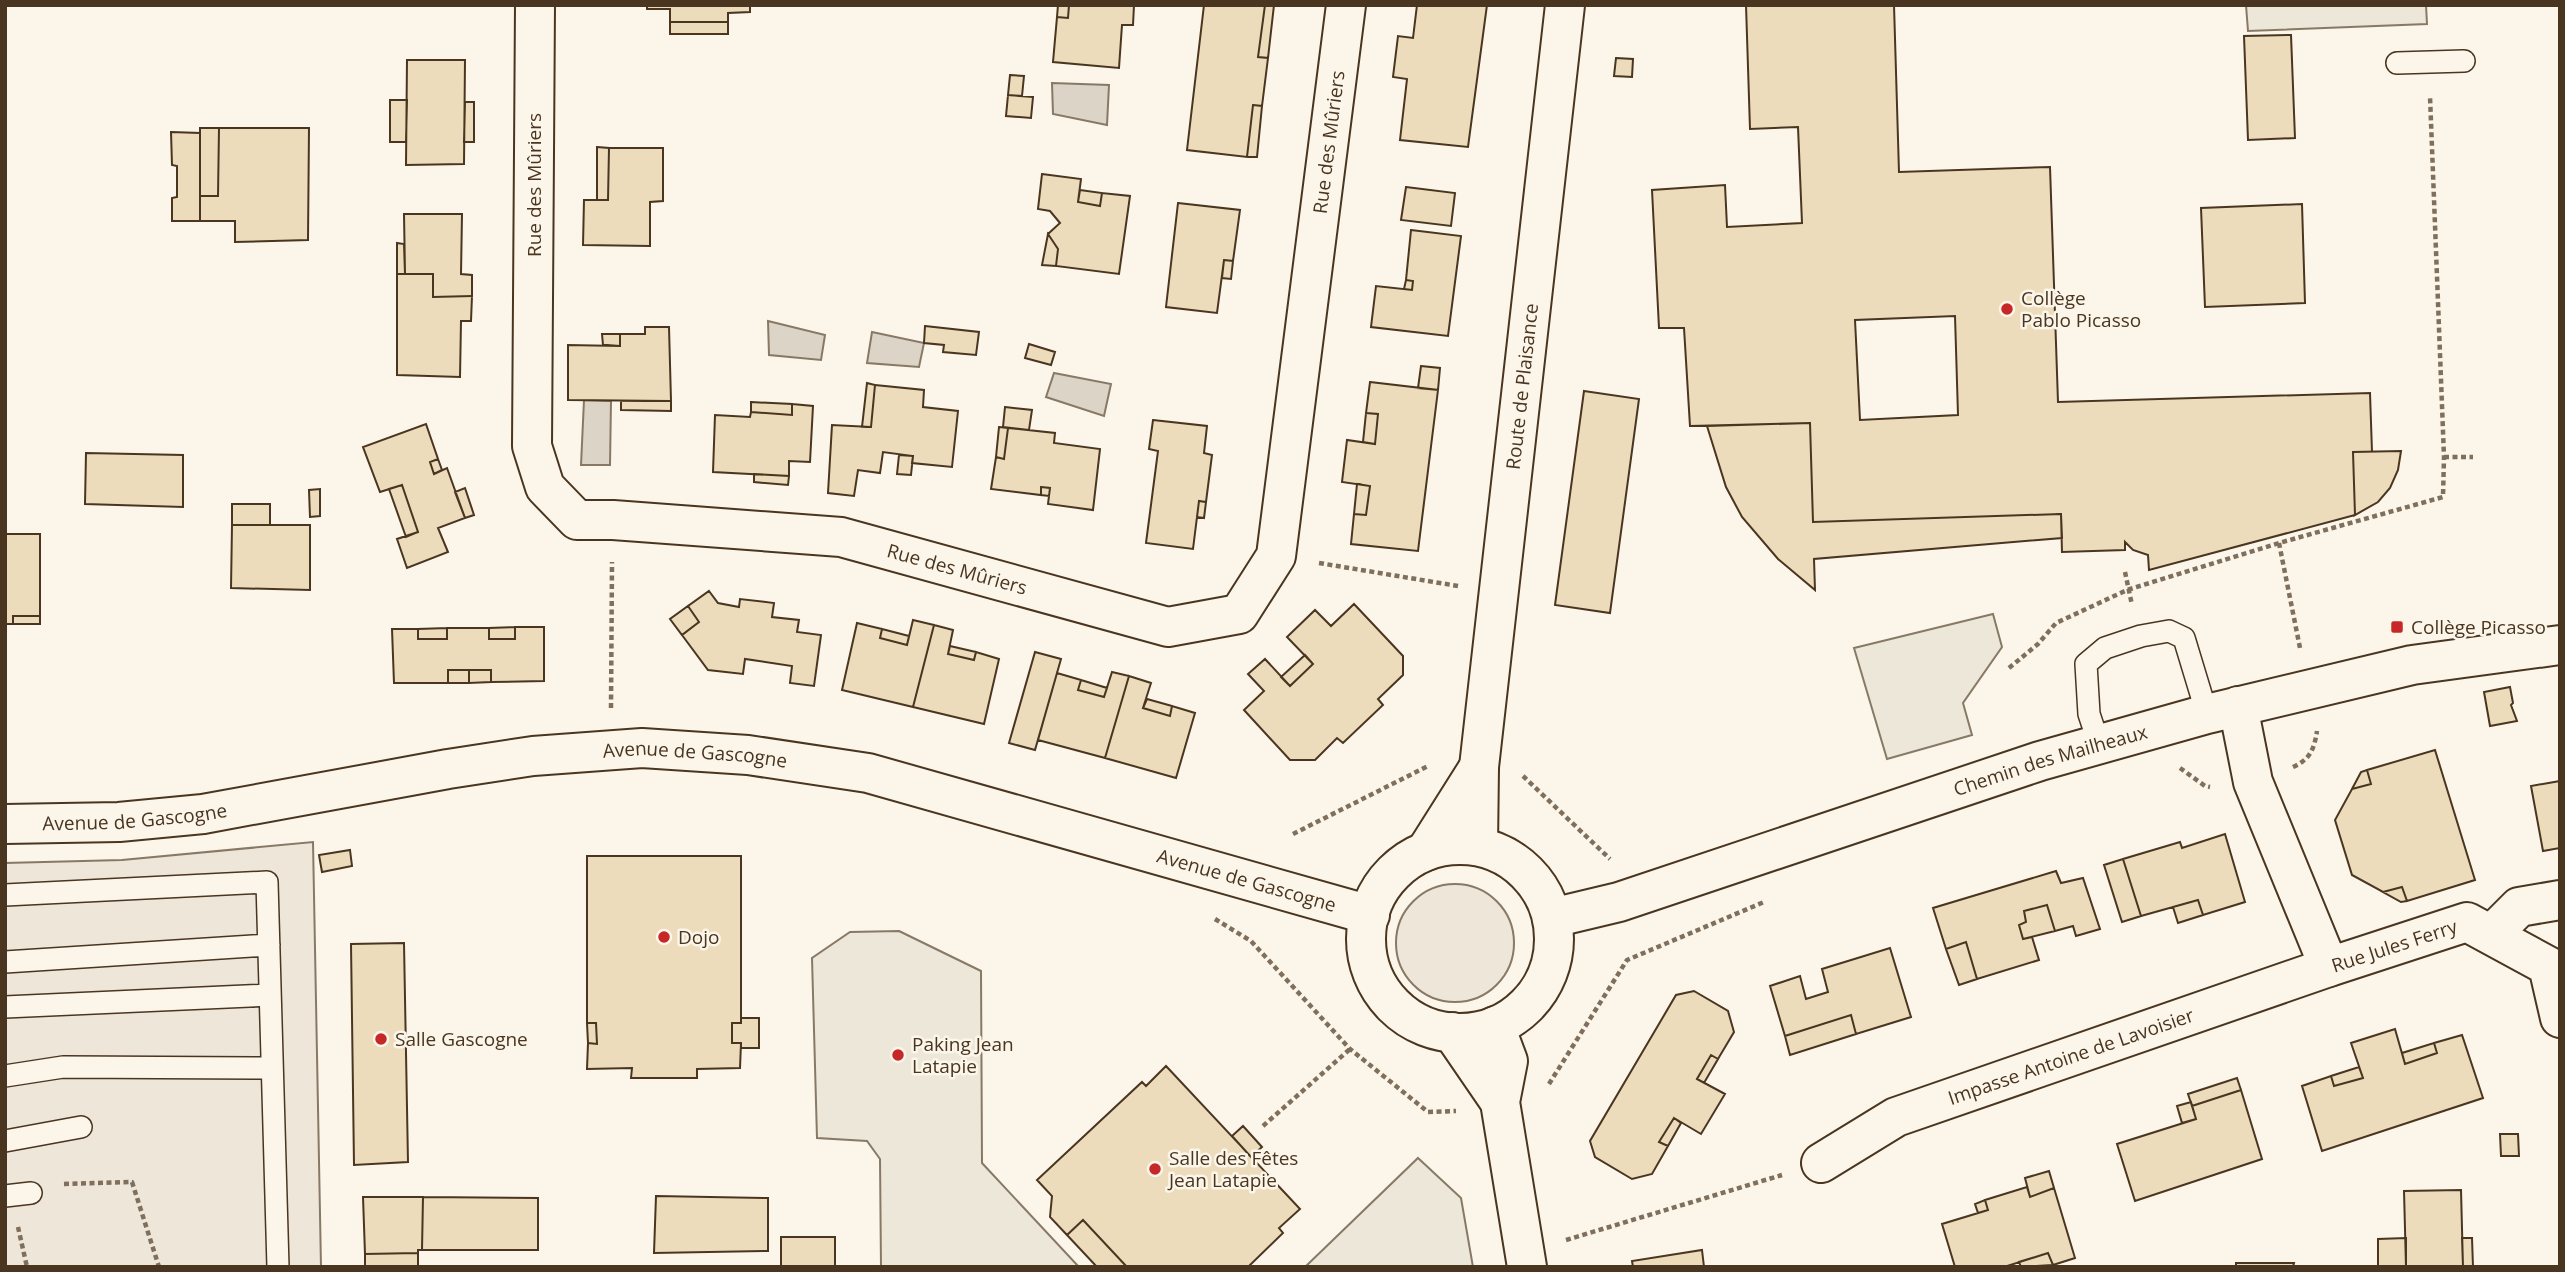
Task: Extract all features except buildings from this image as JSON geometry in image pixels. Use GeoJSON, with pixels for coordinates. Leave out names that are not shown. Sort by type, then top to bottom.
{"type":"FeatureCollection","features":[{"type":"Feature","properties":{"kind":"street","name":"Rue des Mûriers"},"geometry":{"type":"LineString","coordinates":[[535,5],[532,446],[545,487],[577,520],[613,520],[841,537],[1168,627],[1239,614],[1276,556],[1346,5]]}},
{"type":"Feature","properties":{"kind":"street","name":"Route de Plaisance"},"geometry":{"type":"LineString","coordinates":[[1478,846],[1479,767],[1565,5]]}},
{"type":"Feature","properties":{"kind":"street","name":"Chemin des Mailheaux"},"geometry":{"type":"LineString","coordinates":[[1552,918],[1619,902],[2040,761],[2222,710],[2412,665],[2560,645]]}},
{"type":"Feature","properties":{"kind":"street","name":"Rue Jules Ferry"},"geometry":{"type":"LineString","coordinates":[[2222,710],[2329,967],[2468,922],[2548,966],[2560,1018]]}},
{"type":"Feature","properties":{"kind":"street","name":"Avenue de Gascogne"},"geometry":{"type":"LineString","coordinates":[[5,824],[119,822],[203,814],[533,756],[642,748],[748,755],[868,773],[1370,915]]}},
{"type":"Feature","properties":{"kind":"street","name":"Route de Plaisance"},"geometry":{"type":"LineString","coordinates":[[1426,851],[1479,767]]}},
{"type":"Feature","properties":{"kind":"street"},"geometry":{"type":"LineString","coordinates":[[1460,845],[1478,846],[1499,853],[1517,864],[1533,879],[1545,898],[1552,918],[1554,937],[1548,974],[1527,1005],[1495,1026],[1482,1030],[1452,1032],[1423,1025],[1388,999],[1373,973],[1369,959],[1367,929],[1376,898],[1396,870],[1426,851],[1460,845]]}},
{"type":"Feature","properties":{"kind":"street"},"geometry":{"type":"LineString","coordinates":[[2492,934],[2519,907],[2560,900]]}},
{"type":"Feature","properties":{"kind":"street","name":"Impasse Antoine de Lavoisier"},"geometry":{"type":"LineString","coordinates":[[1821,1163],[1896,1117],[2329,967]]}},
{"type":"Feature","properties":{"kind":"street"},"geometry":{"type":"LineString","coordinates":[[1495,1026],[1508,1061],[1500,1102],[1526,1260]]}},
{"type":"Feature","properties":{"kind":"street"},"geometry":{"type":"LineString","coordinates":[[1452,1032],[1500,1102]]}},
{"type":"Feature","properties":{"kind":"lane"},"geometry":{"type":"LineString","coordinates":[[2397,63],[2465,61]]}},
{"type":"Feature","properties":{"kind":"lane"},"geometry":{"type":"LineString","coordinates":[[2099,744],[2089,715],[2086,664],[2105,648],[2141,636],[2168,631],[2184,638],[2222,710]]}},
{"type":"Feature","properties":{"kind":"lane"},"geometry":{"type":"LineString","coordinates":[[5,895],[267,882],[278,1267]]}},
{"type":"Feature","properties":{"kind":"lane"},"geometry":{"type":"LineString","coordinates":[[5,962],[269,945]]}},
{"type":"Feature","properties":{"kind":"lane"},"geometry":{"type":"LineString","coordinates":[[5,1007],[270,995]]}},
{"type":"Feature","properties":{"kind":"lane"},"geometry":{"type":"LineString","coordinates":[[5,1076],[63,1067],[272,1069]]}},
{"type":"Feature","properties":{"kind":"lane"},"geometry":{"type":"LineString","coordinates":[[5,1141],[81,1127]]}},
{"type":"Feature","properties":{"kind":"lane"},"geometry":{"type":"LineString","coordinates":[[5,1196],[31,1193]]}},
{"type":"Feature","properties":{"kind":"path"},"geometry":{"type":"LineString","coordinates":[[2009,668],[2038,644],[2056,623],[2127,590],[2442,497],[2444,457],[2429,62]]}},
{"type":"Feature","properties":{"kind":"path"},"geometry":{"type":"LineString","coordinates":[[2444,457],[2473,457]]}},
{"type":"Feature","properties":{"kind":"path"},"geometry":{"type":"LineString","coordinates":[[611,711],[613,520]]}},
{"type":"Feature","properties":{"kind":"path"},"geometry":{"type":"LineString","coordinates":[[2279,543],[2300,650]]}},
{"type":"Feature","properties":{"kind":"path"},"geometry":{"type":"LineString","coordinates":[[1276,556],[1498,593]]}},
{"type":"Feature","properties":{"kind":"path"},"geometry":{"type":"LineString","coordinates":[[1293,834],[1433,763]]}},
{"type":"Feature","properties":{"kind":"path"},"geometry":{"type":"LineString","coordinates":[[1523,775],[1610,859]]}},
{"type":"Feature","properties":{"kind":"path"},"geometry":{"type":"LineString","coordinates":[[1208,914],[1251,941],[1350,1049],[1428,1112],[1456,1111]]}},
{"type":"Feature","properties":{"kind":"path"},"geometry":{"type":"LineString","coordinates":[[1548,1087],[1627,960]]}},
{"type":"Feature","properties":{"kind":"path"},"geometry":{"type":"LineString","coordinates":[[1263,1126],[1350,1049]]}},
{"type":"Feature","properties":{"kind":"path"},"geometry":{"type":"LineString","coordinates":[[1526,1260],[1821,1163]]}},
{"type":"Feature","properties":{"kind":"path"},"geometry":{"type":"LineString","coordinates":[[31,1193],[54,1184],[131,1182],[159,1267]]}},
{"type":"Feature","properties":{"kind":"shaded area"},"geometry":{"type":"Polygon","coordinates":[[[2246,5],[2426,5],[2427,24],[2248,31],[2246,5]]]}},
{"type":"Feature","properties":{"kind":"shaded area"},"geometry":{"type":"Polygon","coordinates":[[[1052,83],[1109,85],[1107,125],[1053,114],[1052,83]]]}},
{"type":"Feature","properties":{"kind":"shaded area"},"geometry":{"type":"Polygon","coordinates":[[[768,321],[825,335],[821,360],[769,355],[768,321]]]}},
{"type":"Feature","properties":{"kind":"shaded area"},"geometry":{"type":"Polygon","coordinates":[[[872,332],[924,343],[919,367],[867,363],[872,332]]]}},
{"type":"Feature","properties":{"kind":"shaded area"},"geometry":{"type":"Polygon","coordinates":[[[1054,373],[1111,384],[1104,416],[1046,397],[1054,373]]]}},
{"type":"Feature","properties":{"kind":"shaded area"},"geometry":{"type":"Polygon","coordinates":[[[584,400],[611,401],[610,465],[581,465],[584,400]]]}},
{"type":"Feature","properties":{"kind":"shaded area"},"geometry":{"type":"Polygon","coordinates":[[[1993,614],[2002,647],[1963,703],[1972,735],[1887,759],[1854,648],[1993,614]]]}},
{"type":"Feature","properties":{"kind":"shaded area"},"geometry":{"type":"Polygon","coordinates":[[[313,842],[321,1267],[5,1267],[5,863],[122,860],[313,842]]]}},
{"type":"Feature","properties":{"kind":"shaded area"},"geometry":{"type":"Polygon","coordinates":[[[1455,884],[1488,894],[1504,910],[1514,943],[1504,976],[1488,992],[1455,1002],[1422,992],[1406,976],[1396,943],[1406,910],[1422,894],[1455,884]]]}},
{"type":"Feature","properties":{"kind":"shaded area","name":"Paking Jean Latapie"},"geometry":{"type":"Polygon","coordinates":[[[899,931],[981,971],[982,1163],[1079,1267],[881,1267],[880,1159],[867,1141],[817,1138],[812,958],[850,932],[899,931]]]}},
{"type":"Feature","properties":{"kind":"shaded area"},"geometry":{"type":"Polygon","coordinates":[[[1418,1158],[1461,1198],[1473,1267],[1305,1267],[1418,1158]]]}},
{"type":"Feature","properties":{"kind":"place","name":"Collège Pablo Picasso"},"geometry":{"type":"Point","coordinates":[2007,309]}},
{"type":"Feature","properties":{"kind":"place","name":"Collège Picasso"},"geometry":{"type":"Point","coordinates":[2397,627]}},
{"type":"Feature","properties":{"kind":"place","name":"Dojo"},"geometry":{"type":"Point","coordinates":[664,937]}},
{"type":"Feature","properties":{"kind":"place","name":"Salle Gascogne"},"geometry":{"type":"Point","coordinates":[381,1039]}},
{"type":"Feature","properties":{"kind":"place","name":"Paking Jean Latapie"},"geometry":{"type":"Point","coordinates":[898,1055]}},
{"type":"Feature","properties":{"kind":"place","name":"Salle des Fêtes Jean Latapie"},"geometry":{"type":"Point","coordinates":[1155,1169]}}]}
